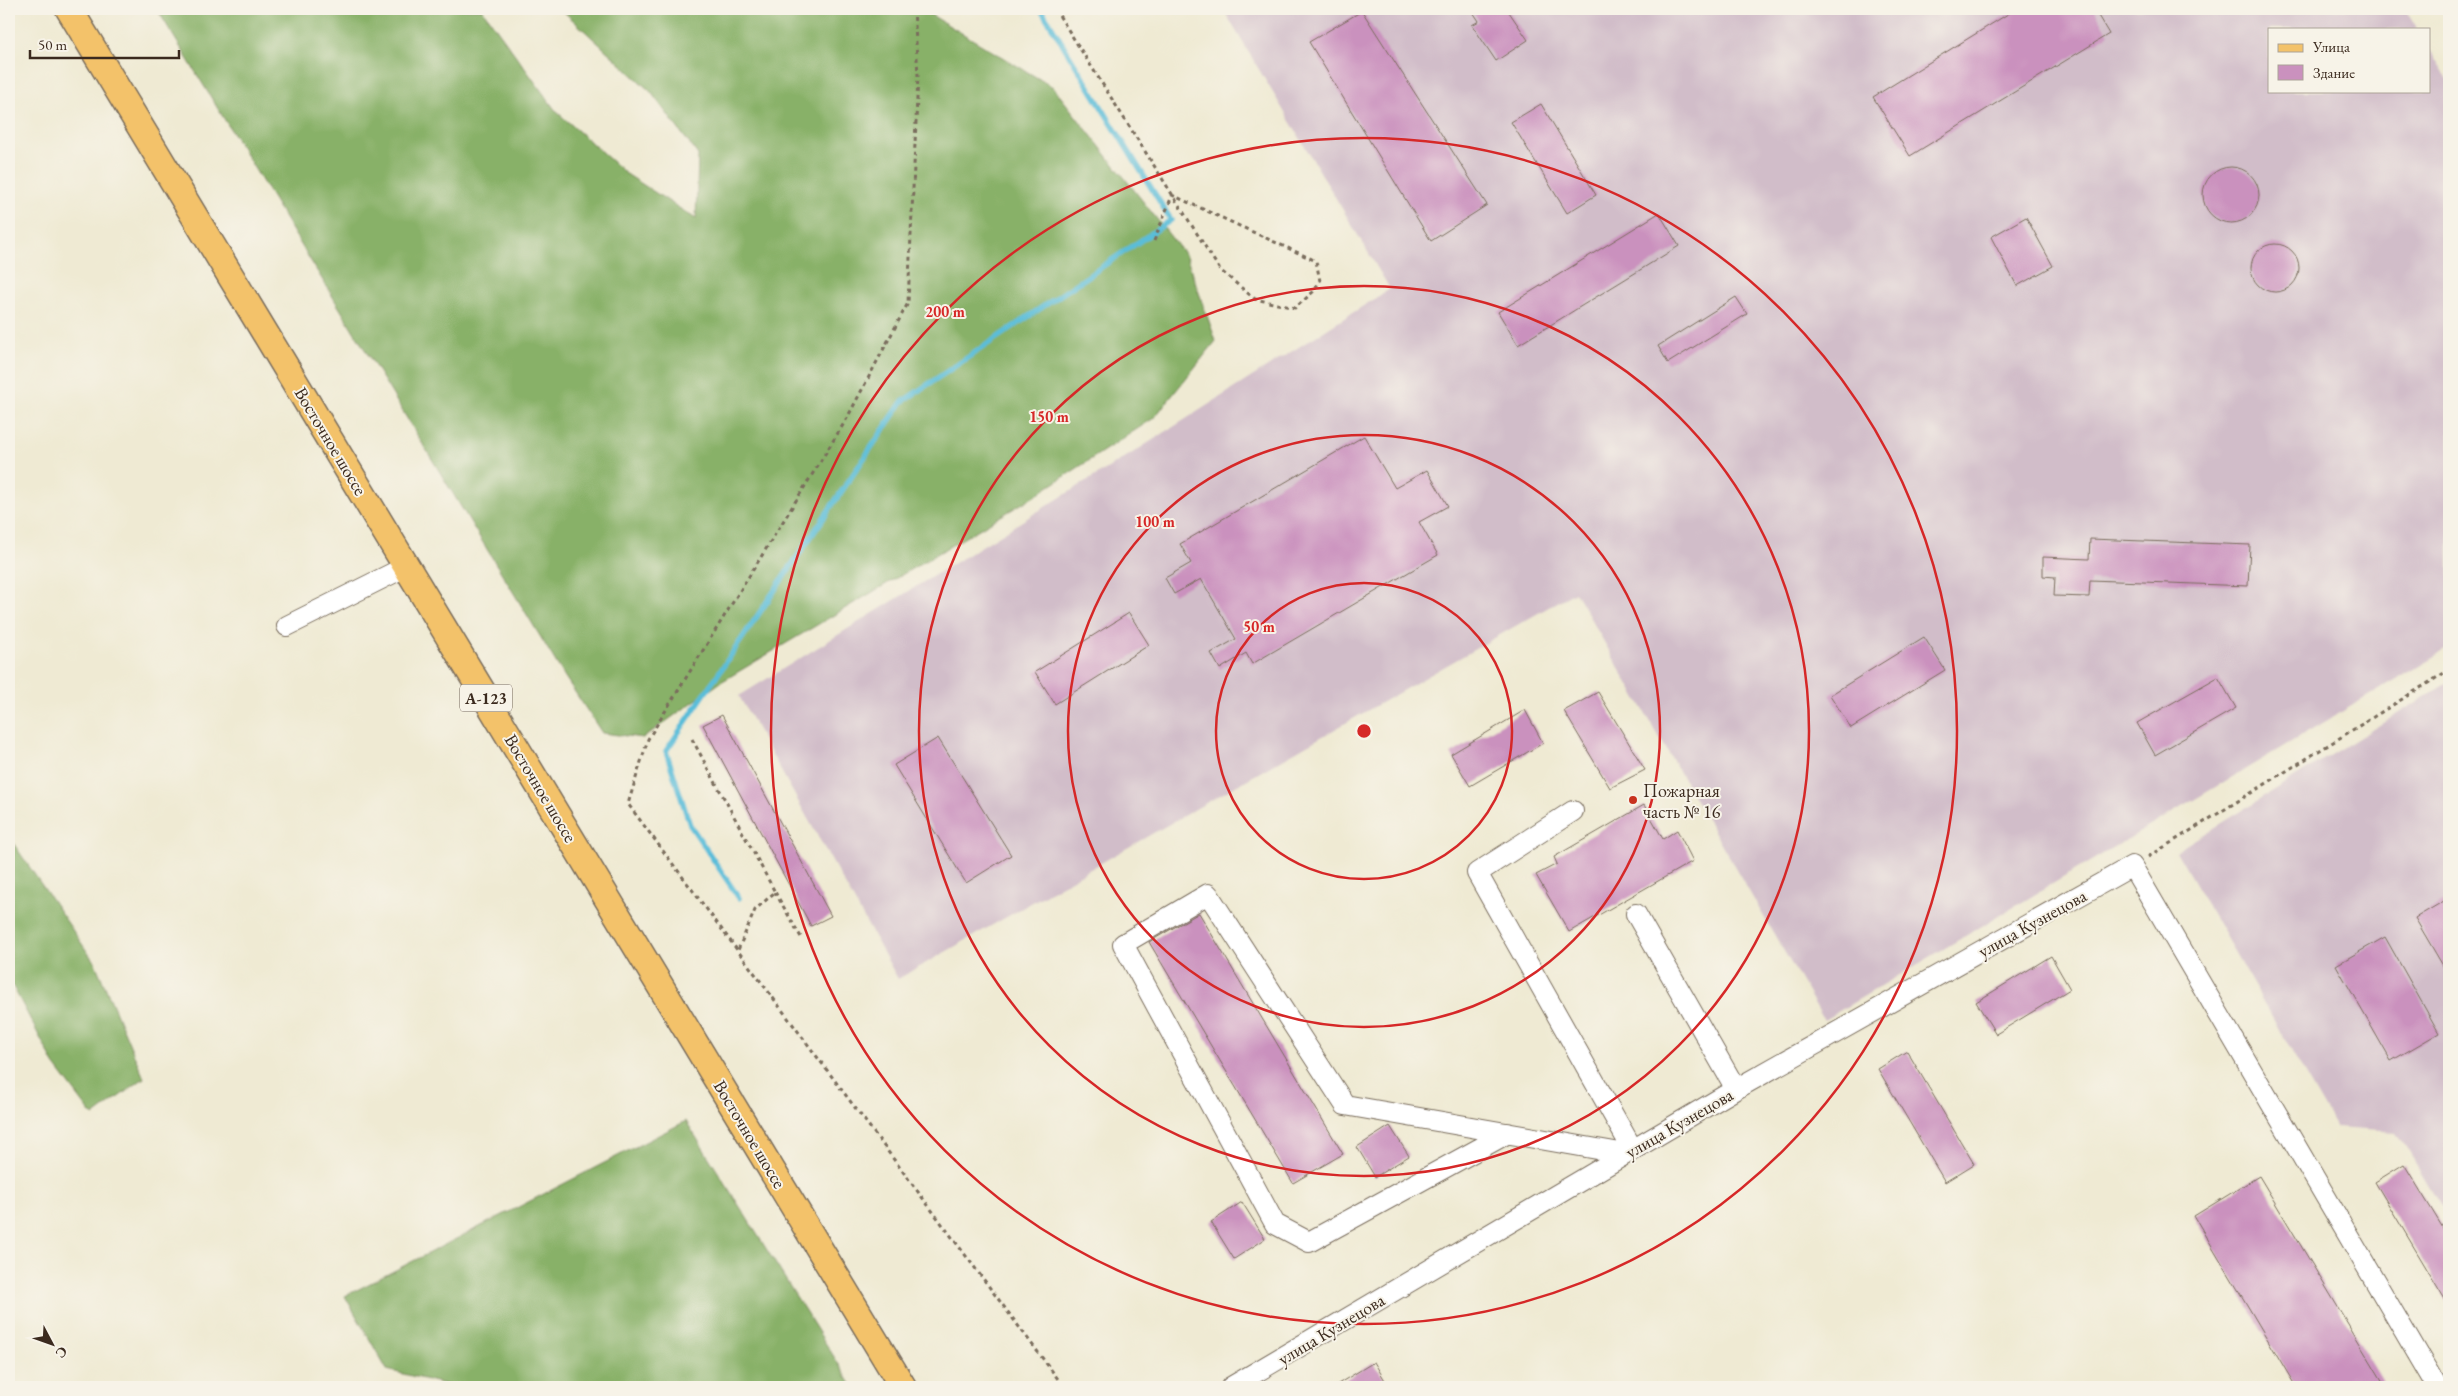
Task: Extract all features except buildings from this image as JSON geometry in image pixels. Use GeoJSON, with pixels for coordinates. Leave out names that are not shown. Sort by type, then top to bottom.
{"type":"FeatureCollection","features":[{"type":"Feature","properties":{"kind":"main road","name":"Восточное шоссе"},"geometry":{"type":"LineString","coordinates":[[69,9],[904,1387]]}},
{"type":"Feature","properties":{"kind":"street"},"geometry":{"type":"LineString","coordinates":[[287,626],[406,566]]}},
{"type":"Feature","properties":{"kind":"street"},"geometry":{"type":"LineString","coordinates":[[1573,811],[1477,873],[1629,1152]]}},
{"type":"Feature","properties":{"kind":"street"},"geometry":{"type":"LineString","coordinates":[[2132,866],[2437,1387]]}},
{"type":"Feature","properties":{"kind":"street","name":"улица Кузнецова"},"geometry":{"type":"LineString","coordinates":[[1231,1387],[1736,1089],[2132,866]]}},
{"type":"Feature","properties":{"kind":"street"},"geometry":{"type":"LineString","coordinates":[[1508,1134],[1310,1242],[1275,1224],[1123,944],[1208,894],[1345,1105],[1508,1134],[1629,1152]]}},
{"type":"Feature","properties":{"kind":"street"},"geometry":{"type":"LineString","coordinates":[[1636,914],[1736,1089]]}},
{"type":"Feature","properties":{"kind":"path"},"geometry":{"type":"LineString","coordinates":[[914,9],[918,75],[908,303],[846,420],[648,739],[628,804],[1064,1387]]}},
{"type":"Feature","properties":{"kind":"path"},"geometry":{"type":"LineString","coordinates":[[1055,9],[1172,195],[1220,270],[1255,299],[1295,308],[1313,292],[1320,281],[1316,261],[1172,195]]}},
{"type":"Feature","properties":{"kind":"path"},"geometry":{"type":"LineString","coordinates":[[1154,241],[1172,195]]}},
{"type":"Feature","properties":{"kind":"path"},"geometry":{"type":"LineString","coordinates":[[2132,866],[2449,670]]}},
{"type":"Feature","properties":{"kind":"path"},"geometry":{"type":"LineString","coordinates":[[692,739],[802,939]]}},
{"type":"Feature","properties":{"kind":"path"},"geometry":{"type":"LineString","coordinates":[[737,950],[755,910],[775,892]]}},
{"type":"Feature","properties":{"kind":"shaded area"},"geometry":{"type":"Polygon","coordinates":[[[1223,9],[2405,9],[2416,28],[2268,28],[2268,92],[2430,92],[2430,50],[2449,82],[2449,648],[1824,1020],[1575,592],[898,979],[739,696],[1134,452],[1390,289],[1223,9]]]}},
{"type":"Feature","properties":{"kind":"shaded area"},"geometry":{"type":"Polygon","coordinates":[[[2449,682],[2449,1219],[2397,1132],[2336,1128],[2176,851],[2449,682]]]}},
{"type":"Feature","properties":{"kind":"green space"},"geometry":{"type":"Polygon","coordinates":[[[157,9],[482,9],[556,111],[625,173],[696,219],[698,155],[650,91],[561,9],[921,9],[1053,87],[1186,256],[1216,341],[1154,418],[1033,497],[721,682],[643,738],[602,733],[565,677],[157,9]]]}},
{"type":"Feature","properties":{"kind":"green space"},"geometry":{"type":"Polygon","coordinates":[[[9,837],[95,963],[144,1078],[93,1116],[54,1064],[9,979],[9,837]]]}},
{"type":"Feature","properties":{"kind":"green space"},"geometry":{"type":"Polygon","coordinates":[[[686,1121],[853,1387],[456,1387],[387,1370],[345,1296],[686,1121]]]}},
{"type":"Feature","properties":{"kind":"waterway"},"geometry":{"type":"LineString","coordinates":[[739,898],[690,825],[666,751],[902,402],[1171,220],[1041,9]]}},
{"type":"Feature","properties":{"kind":"place","name":"Пожарная часть № 16"},"geometry":{"type":"Point","coordinates":[1633,800]}}]}
